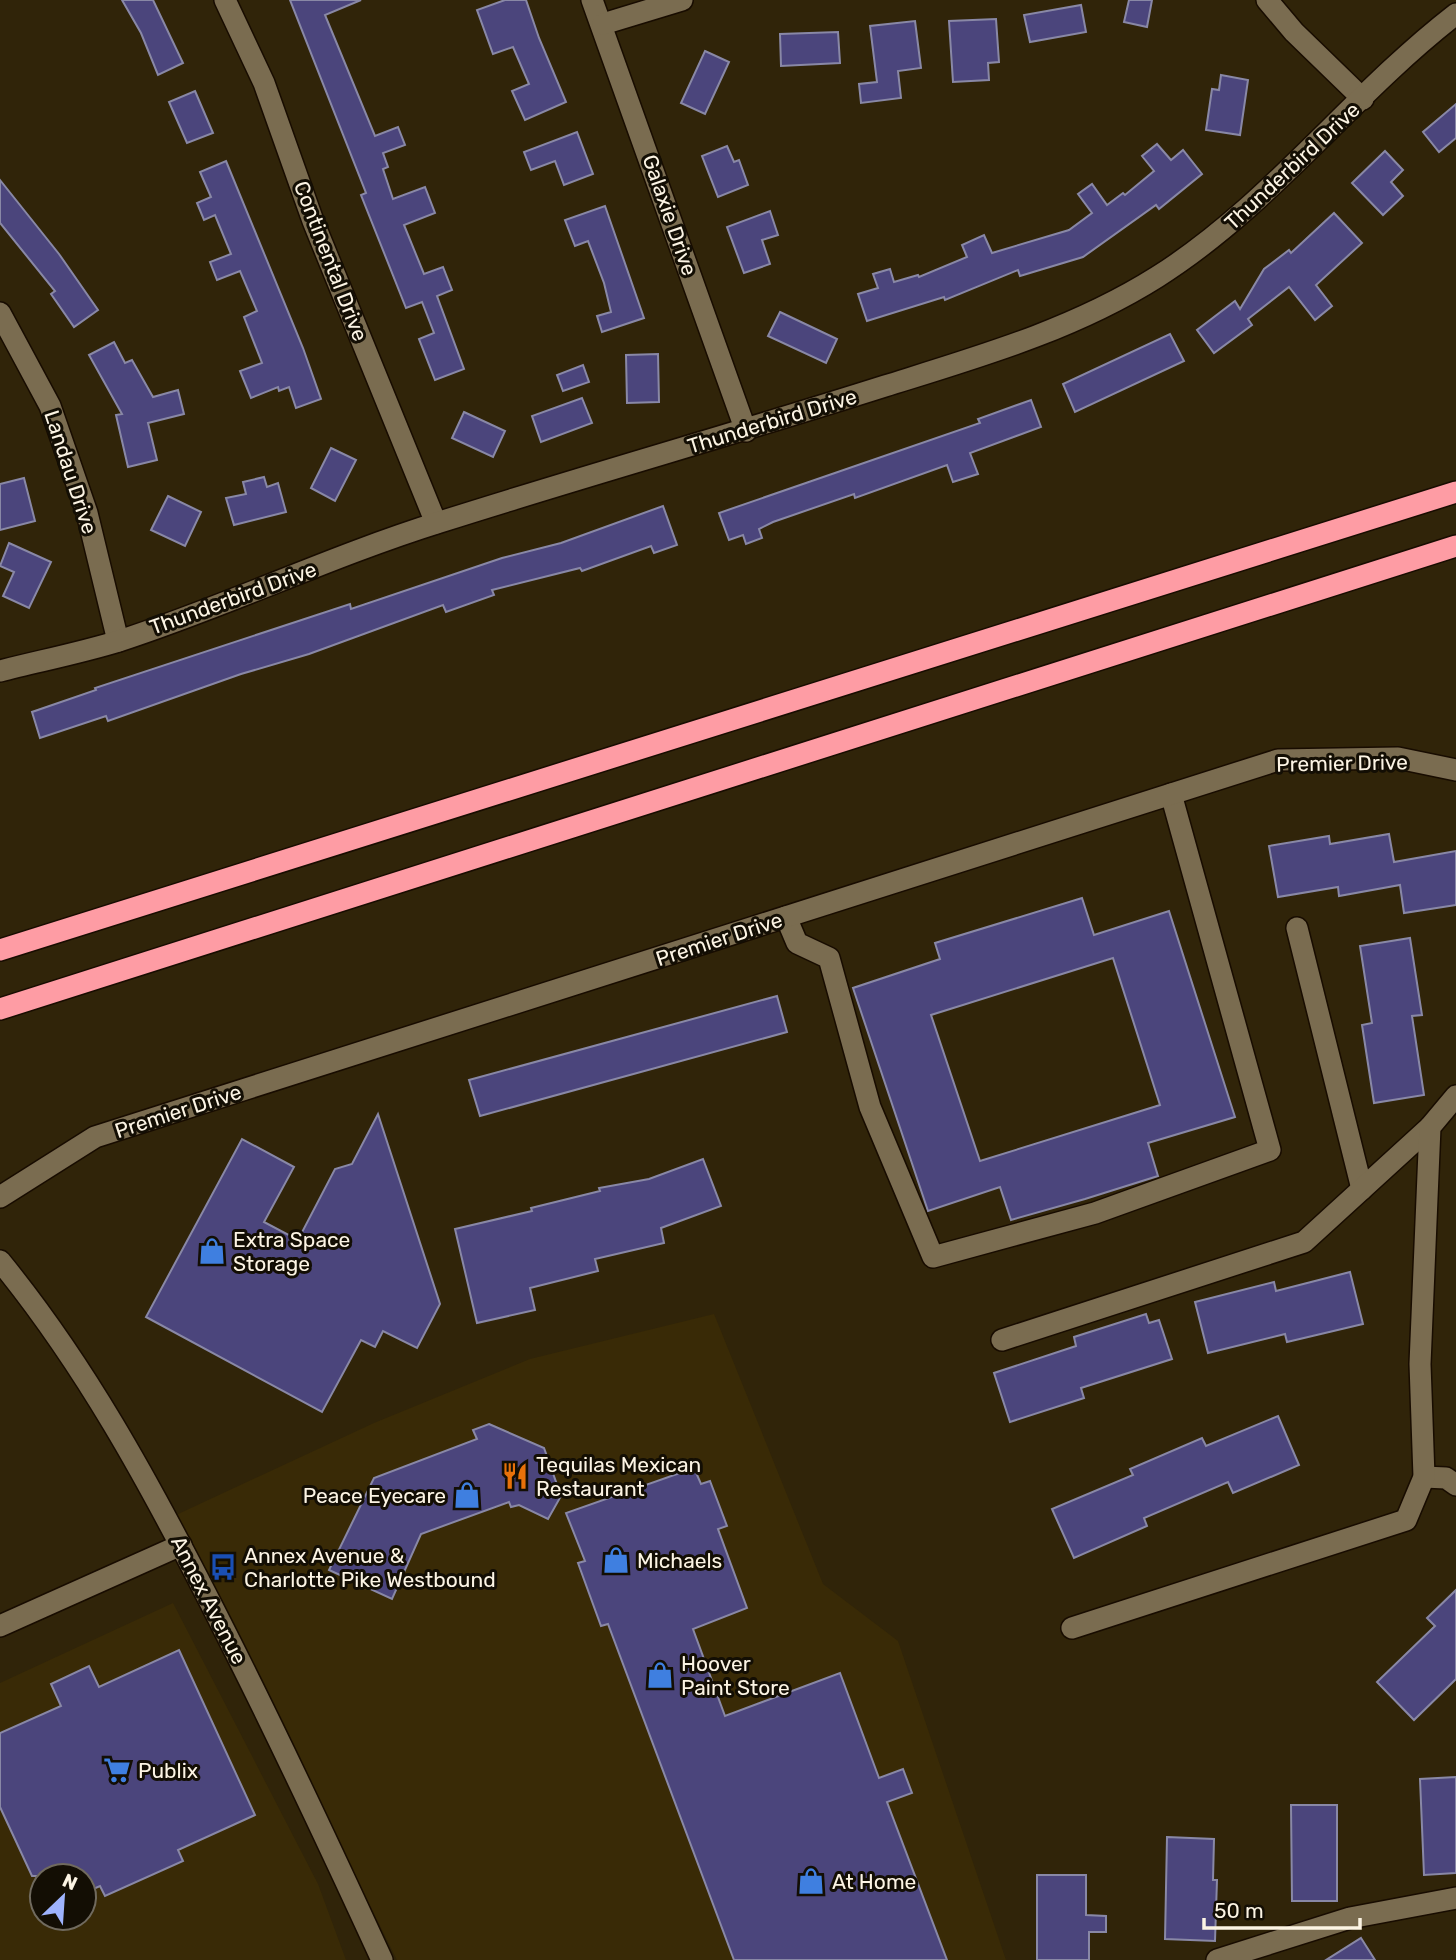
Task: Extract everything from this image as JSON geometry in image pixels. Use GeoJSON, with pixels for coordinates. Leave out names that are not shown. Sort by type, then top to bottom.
{"type":"FeatureCollection","features":[{"type":"Feature","properties":{"kind":"highway"},"geometry":{"type":"LineString","coordinates":[[0,950],[1456,492]]}},
{"type":"Feature","properties":{"kind":"highway"},"geometry":{"type":"LineString","coordinates":[[0,1009],[1456,546]]}},
{"type":"Feature","properties":{"kind":"street","name":"Continental Drive"},"geometry":{"type":"LineString","coordinates":[[225,0],[264,83],[313,221],[436,523]]}},
{"type":"Feature","properties":{"kind":"street","name":"Galaxie Drive"},"geometry":{"type":"LineString","coordinates":[[592,0],[603,24],[746,430]]}},
{"type":"Feature","properties":{"kind":"street"},"geometry":{"type":"LineString","coordinates":[[603,24],[682,0]]}},
{"type":"Feature","properties":{"kind":"street"},"geometry":{"type":"LineString","coordinates":[[1267,0],[1294,32],[1363,99]]}},
{"type":"Feature","properties":{"kind":"street","name":"Thunderbird Drive"},"geometry":{"type":"LineString","coordinates":[[0,671],[118,641],[436,523],[746,430],[976,357],[1090,316],[1155,278],[1218,236],[1363,99],[1403,57],[1456,14]]}},
{"type":"Feature","properties":{"kind":"street","name":"Landau Drive"},"geometry":{"type":"LineString","coordinates":[[0,313],[50,406],[87,513],[118,641]]}},
{"type":"Feature","properties":{"kind":"street","name":"Premier Drive"},"geometry":{"type":"LineString","coordinates":[[0,1196],[95,1137],[1278,760],[1398,758],[1456,770]]}},
{"type":"Feature","properties":{"kind":"street"},"geometry":{"type":"LineString","coordinates":[[786,917],[797,943],[829,958],[870,1107],[933,1257],[1095,1213],[1270,1150],[1171,794]]}},
{"type":"Feature","properties":{"kind":"street"},"geometry":{"type":"LineString","coordinates":[[1297,928],[1362,1189]]}},
{"type":"Feature","properties":{"kind":"street"},"geometry":{"type":"LineString","coordinates":[[1002,1340],[1304,1242],[1430,1127],[1456,1096]]}},
{"type":"Feature","properties":{"kind":"street"},"geometry":{"type":"LineString","coordinates":[[1072,1628],[1406,1520],[1423,1477],[1420,1364],[1430,1127]]}},
{"type":"Feature","properties":{"kind":"street","name":"Annex Avenue"},"geometry":{"type":"LineString","coordinates":[[0,1261],[47,1319],[106,1407],[181,1545],[277,1734],[382,1960]]}},
{"type":"Feature","properties":{"kind":"street"},"geometry":{"type":"LineString","coordinates":[[1423,1477],[1446,1478],[1456,1485]]}},
{"type":"Feature","properties":{"kind":"street"},"geometry":{"type":"LineString","coordinates":[[0,1626],[181,1545]]}},
{"type":"Feature","properties":{"kind":"street"},"geometry":{"type":"LineString","coordinates":[[1217,1960],[1350,1918],[1456,1898]]}},
{"type":"Feature","properties":{"kind":"shaded area"},"geometry":{"type":"Polygon","coordinates":[[[714,1314],[823,1584],[898,1641],[1006,1960],[397,1960],[176,1515],[374,1423],[530,1359],[714,1314]]]}},
{"type":"Feature","properties":{"kind":"shaded area"},"geometry":{"type":"Polygon","coordinates":[[[173,1603],[318,1884],[346,1960],[0,1960],[0,1683],[173,1603]]]}},
{"type":"Feature","properties":{"kind":"building"},"geometry":{"type":"Polygon","coordinates":[[[122,0],[153,0],[183,63],[158,75],[141,33],[122,0]]]}},
{"type":"Feature","properties":{"kind":"building"},"geometry":{"type":"Polygon","coordinates":[[[290,0],[361,0],[325,15],[375,136],[398,127],[405,145],[383,153],[388,167],[383,169],[393,199],[425,187],[435,213],[404,225],[424,274],[443,267],[452,290],[437,296],[464,369],[435,380],[419,339],[434,333],[422,302],[406,308],[361,195],[366,193],[290,0]]]}},
{"type":"Feature","properties":{"kind":"building"},"geometry":{"type":"Polygon","coordinates":[[[505,0],[526,0],[566,102],[525,120],[512,91],[529,84],[513,47],[493,54],[477,10],[505,0]]]}},
{"type":"Feature","properties":{"kind":"building"},"geometry":{"type":"Polygon","coordinates":[[[1129,0],[1152,0],[1147,27],[1124,22],[1129,0]]]}},
{"type":"Feature","properties":{"kind":"building"},"geometry":{"type":"Polygon","coordinates":[[[1081,5],[1086,32],[1030,42],[1024,15],[1081,5]]]}},
{"type":"Feature","properties":{"kind":"building"},"geometry":{"type":"Polygon","coordinates":[[[996,19],[999,62],[988,63],[989,80],[953,82],[949,21],[996,19]]]}},
{"type":"Feature","properties":{"kind":"building"},"geometry":{"type":"Polygon","coordinates":[[[915,21],[921,68],[898,71],[901,98],[861,103],[859,84],[877,82],[870,26],[915,21]]]}},
{"type":"Feature","properties":{"kind":"building"},"geometry":{"type":"Polygon","coordinates":[[[838,32],[840,63],[781,66],[780,34],[838,32]]]}},
{"type":"Feature","properties":{"kind":"building"},"geometry":{"type":"Polygon","coordinates":[[[705,51],[729,62],[705,114],[681,103],[705,51]]]}},
{"type":"Feature","properties":{"kind":"building"},"geometry":{"type":"Polygon","coordinates":[[[1221,75],[1248,80],[1240,135],[1206,130],[1212,89],[1219,90],[1221,75]]]}},
{"type":"Feature","properties":{"kind":"building"},"geometry":{"type":"Polygon","coordinates":[[[195,91],[213,133],[187,143],[169,102],[195,91]]]}},
{"type":"Feature","properties":{"kind":"building"},"geometry":{"type":"Polygon","coordinates":[[[1456,104],[1456,138],[1439,152],[1423,132],[1456,104]]]}},
{"type":"Feature","properties":{"kind":"building"},"geometry":{"type":"Polygon","coordinates":[[[577,132],[593,174],[564,185],[555,161],[531,170],[524,152],[577,132]]]}},
{"type":"Feature","properties":{"kind":"building"},"geometry":{"type":"Polygon","coordinates":[[[1157,144],[1171,160],[1183,150],[1202,174],[1159,209],[1156,205],[1083,257],[1020,276],[1018,270],[945,300],[944,297],[867,321],[858,294],[878,288],[873,274],[890,269],[894,282],[918,275],[919,277],[967,257],[962,245],[984,235],[992,253],[1069,230],[1092,213],[1078,194],[1092,184],[1107,205],[1123,193],[1125,195],[1154,171],[1142,156],[1157,144]]]}},
{"type":"Feature","properties":{"kind":"building"},"geometry":{"type":"Polygon","coordinates":[[[727,146],[734,162],[739,160],[748,185],[718,197],[702,156],[727,146]]]}},
{"type":"Feature","properties":{"kind":"building"},"geometry":{"type":"Polygon","coordinates":[[[1385,151],[1403,170],[1391,182],[1403,196],[1383,215],[1352,183],[1385,151]]]}},
{"type":"Feature","properties":{"kind":"building"},"geometry":{"type":"Polygon","coordinates":[[[226,161],[303,348],[321,399],[296,408],[289,387],[279,391],[278,387],[251,398],[240,371],[262,363],[244,317],[257,311],[240,271],[217,280],[210,262],[231,254],[215,215],[204,220],[197,203],[211,197],[200,172],[226,161]]]}},
{"type":"Feature","properties":{"kind":"building"},"geometry":{"type":"Polygon","coordinates":[[[0,180],[59,254],[98,310],[74,327],[51,294],[55,291],[0,223],[0,180]]]}},
{"type":"Feature","properties":{"kind":"building"},"geometry":{"type":"Polygon","coordinates":[[[605,206],[644,318],[602,332],[597,316],[611,312],[604,283],[588,241],[575,246],[565,220],[605,206]]]}},
{"type":"Feature","properties":{"kind":"building"},"geometry":{"type":"Polygon","coordinates":[[[770,211],[778,235],[762,240],[770,264],[744,273],[727,227],[770,211]]]}},
{"type":"Feature","properties":{"kind":"building"},"geometry":{"type":"Polygon","coordinates":[[[1334,213],[1362,243],[1316,285],[1332,306],[1315,320],[1289,287],[1248,319],[1252,325],[1214,353],[1197,330],[1235,301],[1240,309],[1264,269],[1289,250],[1291,253],[1334,213]]]}},
{"type":"Feature","properties":{"kind":"building"},"geometry":{"type":"Polygon","coordinates":[[[780,312],[837,339],[826,363],[768,336],[780,312]]]}},
{"type":"Feature","properties":{"kind":"building"},"geometry":{"type":"Polygon","coordinates":[[[1170,334],[1184,361],[1075,412],[1063,384],[1170,334]]]}},
{"type":"Feature","properties":{"kind":"building"},"geometry":{"type":"Polygon","coordinates":[[[114,342],[125,363],[132,360],[153,397],[178,390],[184,414],[148,423],[157,460],[128,467],[116,415],[122,414],[89,355],[114,342]]]}},
{"type":"Feature","properties":{"kind":"building"},"geometry":{"type":"Polygon","coordinates":[[[658,354],[659,402],[627,403],[626,355],[658,354]]]}},
{"type":"Feature","properties":{"kind":"building"},"geometry":{"type":"Polygon","coordinates":[[[583,365],[589,382],[563,391],[557,375],[583,365]]]}},
{"type":"Feature","properties":{"kind":"building"},"geometry":{"type":"Polygon","coordinates":[[[582,398],[592,423],[541,442],[532,416],[582,398]]]}},
{"type":"Feature","properties":{"kind":"building"},"geometry":{"type":"Polygon","coordinates":[[[1031,400],[1041,427],[970,453],[978,474],[953,482],[947,465],[855,498],[854,494],[773,522],[759,529],[762,538],[746,544],[743,535],[729,540],[719,513],[980,423],[978,419],[1031,400]]]}},
{"type":"Feature","properties":{"kind":"building"},"geometry":{"type":"Polygon","coordinates":[[[464,412],[505,431],[493,457],[452,438],[464,412]]]}},
{"type":"Feature","properties":{"kind":"building"},"geometry":{"type":"Polygon","coordinates":[[[331,448],[356,460],[335,501],[311,488],[331,448]]]}},
{"type":"Feature","properties":{"kind":"building"},"geometry":{"type":"Polygon","coordinates":[[[264,477],[267,487],[278,483],[286,512],[234,525],[226,498],[246,494],[243,482],[264,477]]]}},
{"type":"Feature","properties":{"kind":"building"},"geometry":{"type":"Polygon","coordinates":[[[24,478],[35,521],[0,530],[0,484],[24,478]]]}},
{"type":"Feature","properties":{"kind":"building"},"geometry":{"type":"Polygon","coordinates":[[[168,496],[201,512],[185,546],[151,530],[168,496]]]}},
{"type":"Feature","properties":{"kind":"building"},"geometry":{"type":"Polygon","coordinates":[[[663,506],[677,545],[654,553],[651,546],[582,571],[580,568],[492,590],[494,595],[446,612],[443,605],[309,654],[241,674],[108,721],[106,716],[40,738],[32,712],[96,690],[95,688],[350,604],[351,609],[502,558],[561,543],[663,506]]]}},
{"type":"Feature","properties":{"kind":"building"},"geometry":{"type":"Polygon","coordinates":[[[9,543],[51,562],[29,608],[3,596],[14,572],[0,566],[9,543]]]}},
{"type":"Feature","properties":{"kind":"building"},"geometry":{"type":"Polygon","coordinates":[[[1389,834],[1394,862],[1456,851],[1456,905],[1404,913],[1400,885],[1339,896],[1338,887],[1278,897],[1269,846],[1329,836],[1330,844],[1389,834]]]}},
{"type":"Feature","properties":{"kind":"building"},"geometry":{"type":"Polygon","coordinates":[[[1082,898],[1094,935],[1169,911],[1235,1117],[1148,1143],[1158,1176],[1085,1199],[1011,1220],[1000,1187],[928,1211],[853,988],[940,959],[935,943],[1082,898]],[[1113,958],[931,1015],[980,1161],[1160,1105],[1113,958]]]}},
{"type":"Feature","properties":{"kind":"building"},"geometry":{"type":"Polygon","coordinates":[[[1410,938],[1422,1015],[1412,1016],[1424,1095],[1374,1103],[1362,1025],[1372,1023],[1360,946],[1410,938]]]}},
{"type":"Feature","properties":{"kind":"building"},"geometry":{"type":"Polygon","coordinates":[[[777,996],[787,1032],[480,1116],[469,1080],[777,996]]]}},
{"type":"Feature","properties":{"kind":"building"},"geometry":{"type":"Polygon","coordinates":[[[378,1114],[440,1304],[417,1348],[383,1331],[375,1347],[361,1340],[322,1412],[146,1317],[242,1139],[294,1167],[264,1222],[298,1240],[335,1169],[352,1164],[378,1114]]]}},
{"type":"Feature","properties":{"kind":"building"},"geometry":{"type":"Polygon","coordinates":[[[703,1159],[721,1206],[661,1228],[664,1243],[595,1259],[598,1271],[530,1288],[535,1310],[477,1323],[455,1229],[532,1211],[531,1208],[600,1191],[599,1188],[649,1179],[703,1159]]]}},
{"type":"Feature","properties":{"kind":"building"},"geometry":{"type":"Polygon","coordinates":[[[1350,1272],[1363,1324],[1287,1342],[1285,1334],[1208,1353],[1195,1302],[1274,1282],[1276,1291],[1350,1272]]]}},
{"type":"Feature","properties":{"kind":"building"},"geometry":{"type":"Polygon","coordinates":[[[1146,1314],[1149,1323],[1159,1320],[1172,1359],[1081,1388],[1084,1398],[1010,1422],[994,1373],[1076,1346],[1074,1337],[1146,1314]]]}},
{"type":"Feature","properties":{"kind":"building"},"geometry":{"type":"Polygon","coordinates":[[[1278,1416],[1299,1465],[1233,1493],[1228,1482],[1144,1518],[1147,1526],[1074,1558],[1052,1509],[1133,1475],[1130,1469],[1202,1438],[1206,1446],[1278,1416]]]}},
{"type":"Feature","properties":{"kind":"building"},"geometry":{"type":"Polygon","coordinates":[[[489,1424],[544,1448],[561,1496],[548,1519],[519,1505],[511,1507],[509,1502],[421,1534],[392,1599],[329,1570],[374,1478],[477,1439],[473,1430],[489,1424]]]}},
{"type":"Feature","properties":{"kind":"building","name":"At Home"},"geometry":{"type":"Polygon","coordinates":[[[694,1468],[701,1484],[710,1481],[727,1526],[718,1529],[747,1608],[693,1629],[725,1716],[840,1673],[879,1778],[903,1769],[912,1793],[887,1802],[947,1960],[734,1960],[608,1624],[601,1626],[578,1563],[585,1561],[566,1513],[694,1468]]]}},
{"type":"Feature","properties":{"kind":"building"},"geometry":{"type":"Polygon","coordinates":[[[1456,1590],[1456,1679],[1414,1720],[1377,1682],[1435,1626],[1427,1618],[1456,1590]]]}},
{"type":"Feature","properties":{"kind":"building","name":"Publix"},"geometry":{"type":"Polygon","coordinates":[[[179,1650],[255,1815],[178,1850],[183,1861],[105,1896],[100,1886],[98,1887],[98,1862],[28,1862],[28,1867],[0,1807],[0,1733],[61,1706],[51,1684],[89,1666],[99,1687],[179,1650]]]}},
{"type":"Feature","properties":{"kind":"building"},"geometry":{"type":"Polygon","coordinates":[[[1456,1777],[1456,1873],[1424,1875],[1420,1779],[1456,1777]]]}},
{"type":"Feature","properties":{"kind":"building"},"geometry":{"type":"Polygon","coordinates":[[[1291,1805],[1337,1805],[1337,1901],[1292,1901],[1291,1805]]]}},
{"type":"Feature","properties":{"kind":"building"},"geometry":{"type":"Polygon","coordinates":[[[1167,1837],[1214,1839],[1213,1880],[1217,1880],[1215,1941],[1165,1939],[1167,1837]]]}},
{"type":"Feature","properties":{"kind":"building"},"geometry":{"type":"Polygon","coordinates":[[[1037,1875],[1086,1875],[1086,1915],[1106,1916],[1106,1932],[1089,1932],[1089,1960],[1037,1960],[1037,1875]]]}},
{"type":"Feature","properties":{"kind":"building"},"geometry":{"type":"Polygon","coordinates":[[[1361,1938],[1375,1960],[1326,1960],[1361,1938]]]}},
{"type":"Feature","properties":{"kind":"place","name":"Extra Space Storage"},"geometry":{"type":"Point","coordinates":[212,1251]}},
{"type":"Feature","properties":{"kind":"place","name":"Tequilas Mexican Restaurant"},"geometry":{"type":"Point","coordinates":[515,1476]}},
{"type":"Feature","properties":{"kind":"place","name":"Peace Eyecare"},"geometry":{"type":"Point","coordinates":[467,1495]}},
{"type":"Feature","properties":{"kind":"place","name":"Michaels"},"geometry":{"type":"Point","coordinates":[616,1560]}},
{"type":"Feature","properties":{"kind":"place","name":"Annex Avenue & Charlotte Pike Westbound"},"geometry":{"type":"Point","coordinates":[223,1567]}},
{"type":"Feature","properties":{"kind":"place","name":"Hoover Paint Store"},"geometry":{"type":"Point","coordinates":[660,1675]}},
{"type":"Feature","properties":{"kind":"place","name":"Publix"},"geometry":{"type":"Point","coordinates":[117,1770]}},
{"type":"Feature","properties":{"kind":"place","name":"At Home"},"geometry":{"type":"Point","coordinates":[811,1881]}}]}
